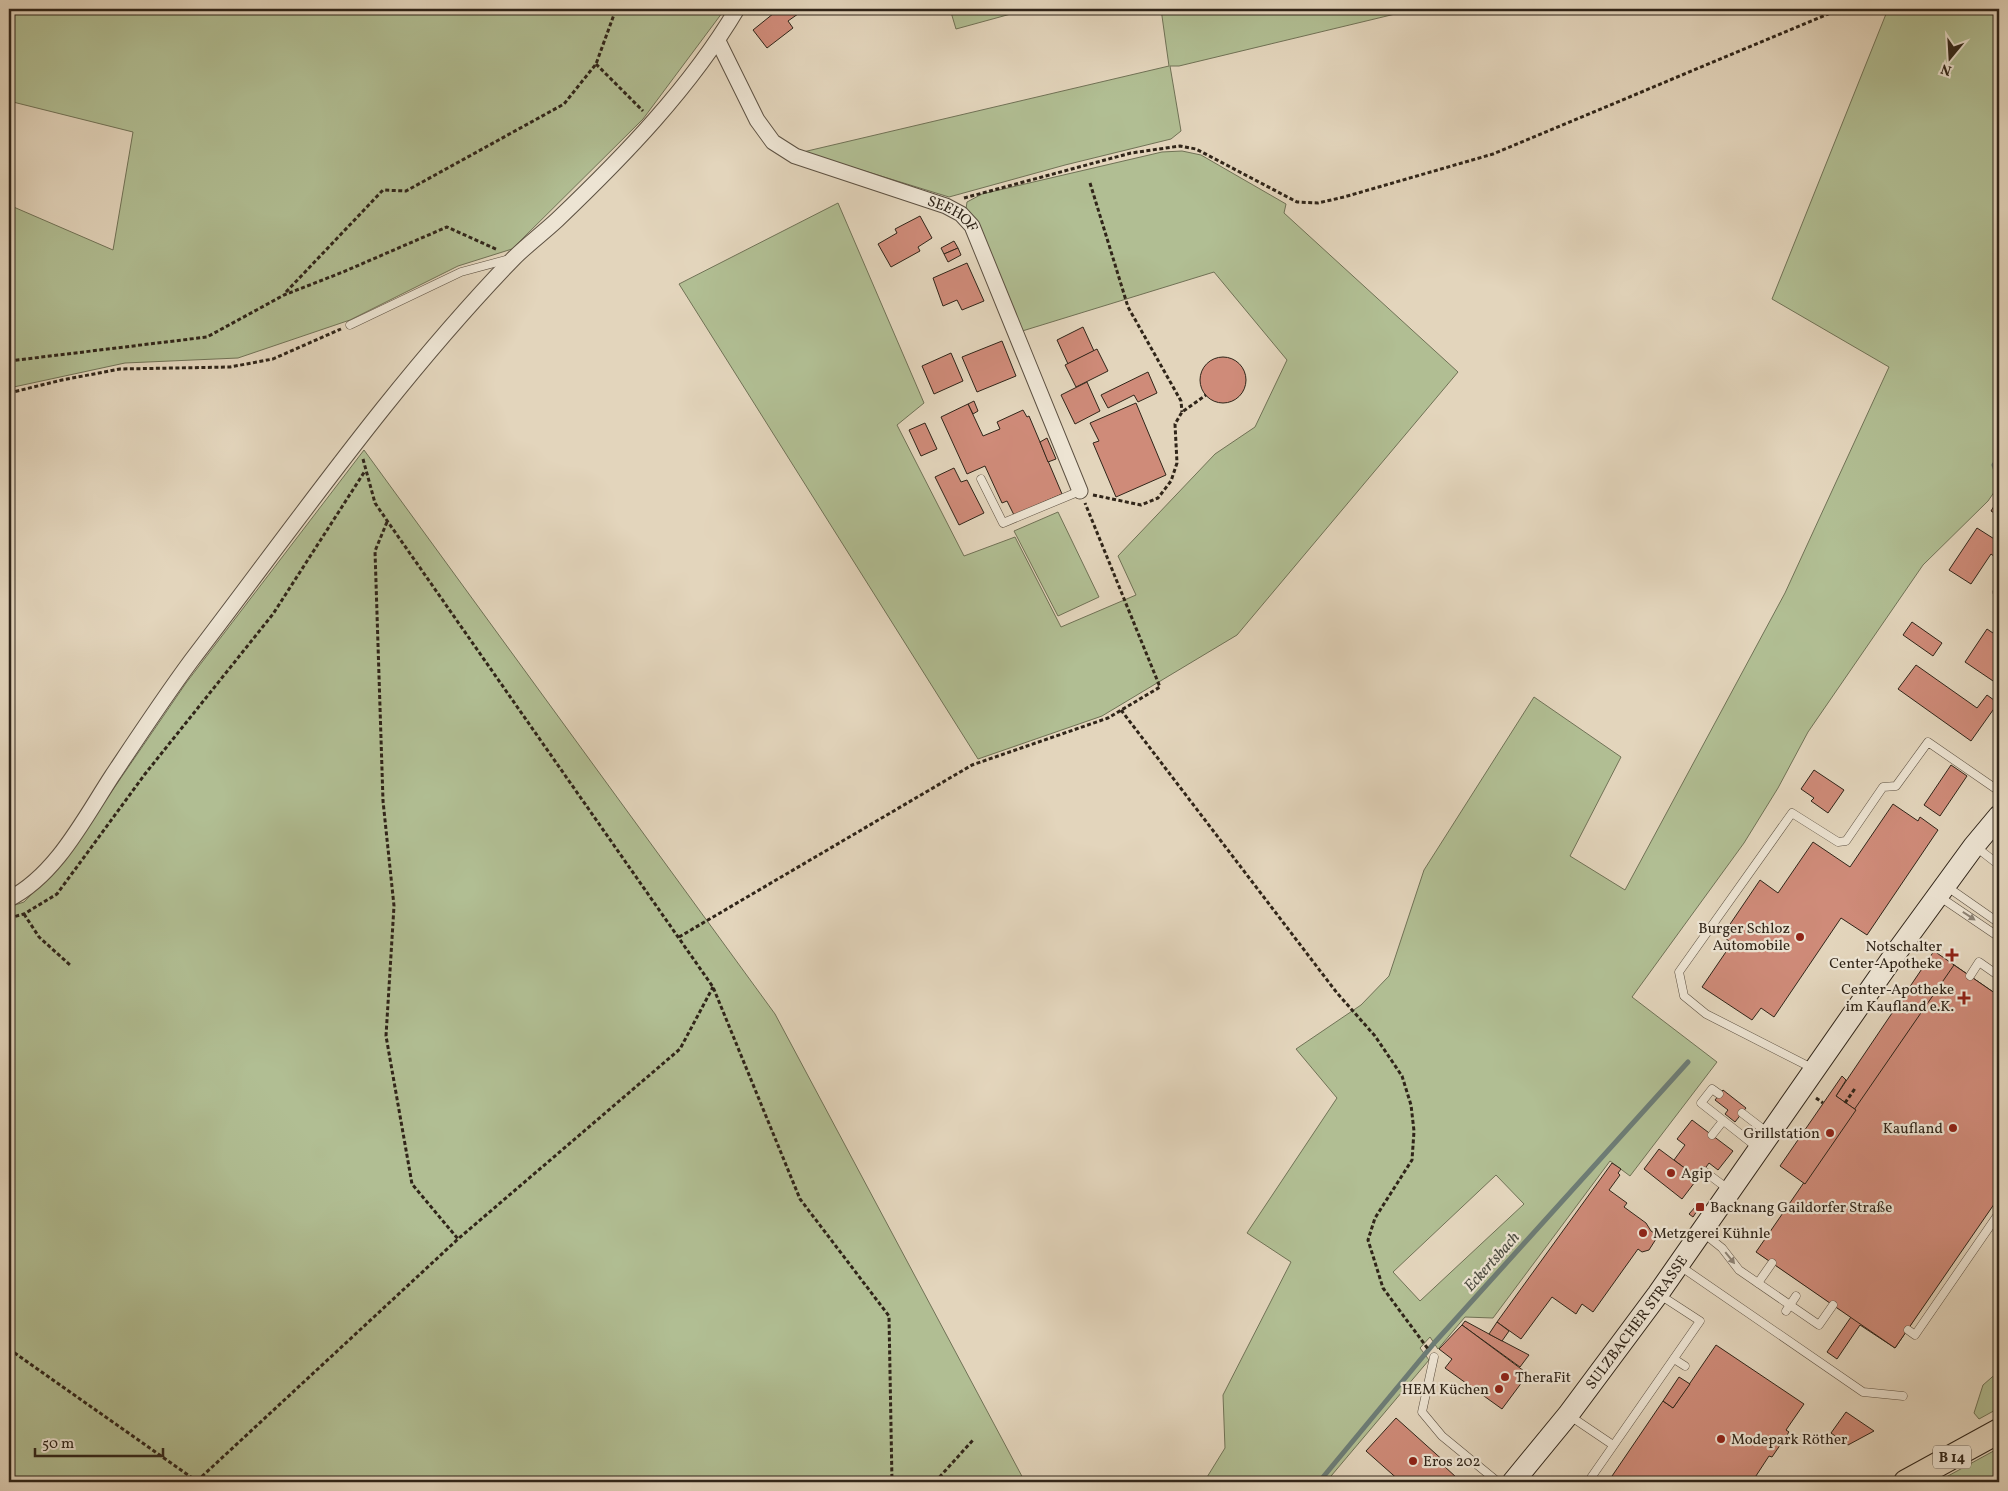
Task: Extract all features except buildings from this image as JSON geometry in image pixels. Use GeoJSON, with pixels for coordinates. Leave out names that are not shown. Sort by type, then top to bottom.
{"type":"FeatureCollection","features":[{"type":"Feature","properties":{"kind":"main road","name":"B 14"},"geometry":{"type":"LineString","coordinates":[[1906,1482],[1999,1432]]}},
{"type":"Feature","properties":{"kind":"street"},"geometry":{"type":"LineString","coordinates":[[9,899],[22,892],[45,872],[74,834],[164,697],[358,442],[388,399],[515,258],[558,219],[689,81],[718,41],[737,9]]}},
{"type":"Feature","properties":{"kind":"street","name":"SEEHOF"},"geometry":{"type":"LineString","coordinates":[[718,41],[753,112],[773,142],[795,156],[946,206],[961,214],[972,226],[1080,491]]}},
{"type":"Feature","properties":{"kind":"street","name":"SULZBACHER STRASSE"},"geometry":{"type":"LineString","coordinates":[[1513,1482],[1568,1414],[1658,1294],[1974,846],[1999,816]]}},
{"type":"Feature","properties":{"kind":"lane"},"geometry":{"type":"LineString","coordinates":[[350,325],[461,272],[515,258]]}},
{"type":"Feature","properties":{"kind":"lane"},"geometry":{"type":"LineString","coordinates":[[981,479],[1003,523],[1080,491]]}},
{"type":"Feature","properties":{"kind":"lane"},"geometry":{"type":"LineString","coordinates":[[1816,1070],[1706,1014],[1684,996],[1679,972],[1792,814],[1838,842],[1846,841],[1883,787],[1896,786],[1928,742],[1999,790]]}},
{"type":"Feature","properties":{"kind":"lane"},"geometry":{"type":"LineString","coordinates":[[1974,846],[1999,865]]}},
{"type":"Feature","properties":{"kind":"lane"},"geometry":{"type":"LineString","coordinates":[[1942,891],[1999,923]]}},
{"type":"Feature","properties":{"kind":"lane"},"geometry":{"type":"LineString","coordinates":[[1942,891],[1999,937]]}},
{"type":"Feature","properties":{"kind":"lane"},"geometry":{"type":"LineString","coordinates":[[1970,976],[1979,962],[1999,976]]}},
{"type":"Feature","properties":{"kind":"lane"},"geometry":{"type":"LineString","coordinates":[[1719,1094],[1712,1089],[1701,1103],[1723,1121],[1766,1142]]}},
{"type":"Feature","properties":{"kind":"lane"},"geometry":{"type":"LineString","coordinates":[[1742,1113],[1766,1142]]}},
{"type":"Feature","properties":{"kind":"lane"},"geometry":{"type":"LineString","coordinates":[[1712,1135],[1723,1121]]}},
{"type":"Feature","properties":{"kind":"lane"},"geometry":{"type":"LineString","coordinates":[[1704,1171],[1731,1191]]}},
{"type":"Feature","properties":{"kind":"lane"},"geometry":{"type":"LineString","coordinates":[[1908,1330],[1915,1335],[1999,1213]]}},
{"type":"Feature","properties":{"kind":"lane"},"geometry":{"type":"LineString","coordinates":[[1702,1232],[1722,1248],[1740,1270],[1788,1308],[1819,1325],[1833,1305]]}},
{"type":"Feature","properties":{"kind":"lane"},"geometry":{"type":"LineString","coordinates":[[1679,1265],[1862,1392],[1903,1396]]}},
{"type":"Feature","properties":{"kind":"lane"},"geometry":{"type":"LineString","coordinates":[[1758,1283],[1768,1265]]}},
{"type":"Feature","properties":{"kind":"lane"},"geometry":{"type":"LineString","coordinates":[[1588,1482],[1700,1321],[1658,1294]]}},
{"type":"Feature","properties":{"kind":"lane"},"geometry":{"type":"LineString","coordinates":[[1788,1308],[1796,1296]]}},
{"type":"Feature","properties":{"kind":"lane"},"geometry":{"type":"LineString","coordinates":[[1825,1316],[1833,1322]]}},
{"type":"Feature","properties":{"kind":"lane"},"geometry":{"type":"LineString","coordinates":[[1434,1357],[1422,1412],[1442,1436],[1498,1482]]}},
{"type":"Feature","properties":{"kind":"lane"},"geometry":{"type":"LineString","coordinates":[[1674,1359],[1685,1366]]}},
{"type":"Feature","properties":{"kind":"lane"},"geometry":{"type":"LineString","coordinates":[[1568,1414],[1612,1445]]}},
{"type":"Feature","properties":{"kind":"path"},"geometry":{"type":"LineString","coordinates":[[284,295],[383,190],[406,190],[564,104],[596,64],[616,9]]}},
{"type":"Feature","properties":{"kind":"path"},"geometry":{"type":"LineString","coordinates":[[946,206],[971,196],[1078,166],[1131,153],[1180,146],[1204,153],[1296,202],[1318,203],[1493,154],[1840,9]]}},
{"type":"Feature","properties":{"kind":"path"},"geometry":{"type":"LineString","coordinates":[[596,64],[653,120]]}},
{"type":"Feature","properties":{"kind":"path"},"geometry":{"type":"LineString","coordinates":[[1090,183],[1128,307],[1181,401],[1182,412]]}},
{"type":"Feature","properties":{"kind":"path"},"geometry":{"type":"LineString","coordinates":[[9,361],[207,336],[284,295],[447,227],[515,258]]}},
{"type":"Feature","properties":{"kind":"path"},"geometry":{"type":"LineString","coordinates":[[9,393],[62,380],[120,370],[230,367],[273,360],[350,325]]}},
{"type":"Feature","properties":{"kind":"path"},"geometry":{"type":"LineString","coordinates":[[1080,491],[1109,500],[1141,505],[1158,498],[1171,481],[1177,463],[1175,424],[1182,412],[1206,395]]}},
{"type":"Feature","properties":{"kind":"path"},"geometry":{"type":"LineString","coordinates":[[358,442],[375,502],[388,522],[714,987],[800,1199],[889,1316],[892,1482]]}},
{"type":"Feature","properties":{"kind":"path"},"geometry":{"type":"LineString","coordinates":[[9,918],[24,914],[58,894],[145,774],[273,614],[366,470]]}},
{"type":"Feature","properties":{"kind":"path"},"geometry":{"type":"LineString","coordinates":[[679,937],[972,765],[1108,718],[1160,687],[1080,491]]}},
{"type":"Feature","properties":{"kind":"path"},"geometry":{"type":"LineString","coordinates":[[388,522],[375,551],[383,801],[394,906],[386,1036],[412,1184],[458,1239]]}},
{"type":"Feature","properties":{"kind":"path"},"geometry":{"type":"LineString","coordinates":[[1121,710],[1337,993],[1375,1036],[1402,1076],[1411,1105],[1414,1131],[1412,1160],[1375,1218],[1368,1240],[1383,1288],[1423,1342]]}},
{"type":"Feature","properties":{"kind":"path"},"geometry":{"type":"LineString","coordinates":[[24,914],[39,937],[70,965]]}},
{"type":"Feature","properties":{"kind":"path"},"geometry":{"type":"LineString","coordinates":[[9,1349],[198,1482],[458,1239],[680,1049],[714,987]]}},
{"type":"Feature","properties":{"kind":"path"},"geometry":{"type":"LineString","coordinates":[[1845,1102],[1856,1087]]}},
{"type":"Feature","properties":{"kind":"path"},"geometry":{"type":"LineString","coordinates":[[936,1482],[973,1440]]}},
{"type":"Feature","properties":{"kind":"green space"},"geometry":{"type":"Polygon","coordinates":[[[9,9],[725,9],[643,119],[512,249],[458,266],[350,320],[238,358],[125,363],[9,388],[9,205],[113,250],[133,132],[9,101],[9,9]]]}},
{"type":"Feature","properties":{"kind":"green space"},"geometry":{"type":"Polygon","coordinates":[[[950,9],[1029,9],[956,29],[950,9]]]}},
{"type":"Feature","properties":{"kind":"green space"},"geometry":{"type":"Polygon","coordinates":[[[1161,9],[1416,9],[1179,66],[1170,66],[1181,131],[1171,139],[1065,165],[949,197],[803,152],[1169,66],[1161,9]]]}},
{"type":"Feature","properties":{"kind":"green space"},"geometry":{"type":"Polygon","coordinates":[[[1888,9],[1999,9],[1999,485],[1988,501],[1923,565],[1808,732],[1778,788],[1744,843],[1632,997],[1717,1062],[1630,1176],[1610,1161],[1493,1318],[1465,1317],[1438,1349],[1430,1337],[1420,1348],[1429,1360],[1326,1482],[1204,1482],[1225,1448],[1223,1395],[1291,1262],[1247,1233],[1337,1098],[1296,1049],[1361,1005],[1389,976],[1424,870],[1534,697],[1621,757],[1570,856],[1625,890],[1785,593],[1889,367],[1772,299],[1888,9]],[[1496,1175],[1393,1272],[1420,1301],[1524,1204],[1496,1175]]]}},
{"type":"Feature","properties":{"kind":"green space"},"geometry":{"type":"Polygon","coordinates":[[[1182,151],[1201,155],[1286,204],[1284,213],[1458,372],[1237,635],[1102,716],[978,759],[679,284],[838,203],[924,403],[897,425],[964,556],[1015,537],[1061,627],[1136,595],[1118,556],[1215,454],[1255,427],[1287,360],[1214,272],[1019,332],[966,209],[967,202],[982,194],[1162,152],[1182,151]]]}},
{"type":"Feature","properties":{"kind":"green space"},"geometry":{"type":"Polygon","coordinates":[[[364,450],[775,1014],[1025,1482],[9,1482],[9,907],[24,902],[66,858],[186,683],[364,450]]]}},
{"type":"Feature","properties":{"kind":"green space"},"geometry":{"type":"Polygon","coordinates":[[[1058,512],[1099,597],[1058,616],[1014,531],[1058,512]]]}},
{"type":"Feature","properties":{"kind":"green space"},"geometry":{"type":"Polygon","coordinates":[[[1999,1371],[1999,1408],[1979,1419],[1974,1413],[1983,1385],[1999,1371]]]}},
{"type":"Feature","properties":{"kind":"green space"},"geometry":{"type":"Polygon","coordinates":[[[1999,1448],[1999,1482],[1937,1482],[1999,1448]]]}},
{"type":"Feature","properties":{"kind":"waterway","name":"Eckertsbach"},"geometry":{"type":"LineString","coordinates":[[1998,477],[1994,465],[1999,458]]}},
{"type":"Feature","properties":{"kind":"waterway","name":"Eckertsbach"},"geometry":{"type":"LineString","coordinates":[[1319,1482],[1435,1342],[1688,1062]]}},
{"type":"Feature","properties":{"kind":"place","name":"Burger Schloz Automobile"},"geometry":{"type":"Point","coordinates":[1800,937]}},
{"type":"Feature","properties":{"kind":"place","name":"Notschalter Center-Apotheke"},"geometry":{"type":"Point","coordinates":[1952,955]}},
{"type":"Feature","properties":{"kind":"place","name":"Center-Apotheke im Kaufland e.K."},"geometry":{"type":"Point","coordinates":[1964,998]}},
{"type":"Feature","properties":{"kind":"place","name":"Kaufland"},"geometry":{"type":"Point","coordinates":[1953,1128]}},
{"type":"Feature","properties":{"kind":"place","name":"Grillstation"},"geometry":{"type":"Point","coordinates":[1830,1133]}},
{"type":"Feature","properties":{"kind":"place","name":"Agip"},"geometry":{"type":"Point","coordinates":[1671,1173]}},
{"type":"Feature","properties":{"kind":"place","name":"Backnang Gaildorfer Straße"},"geometry":{"type":"Point","coordinates":[1700,1207]}},
{"type":"Feature","properties":{"kind":"place","name":"Metzgerei Kühnle"},"geometry":{"type":"Point","coordinates":[1643,1233]}},
{"type":"Feature","properties":{"kind":"place","name":"TheraFit"},"geometry":{"type":"Point","coordinates":[1505,1377]}},
{"type":"Feature","properties":{"kind":"place","name":"HEM Küchen"},"geometry":{"type":"Point","coordinates":[1499,1389]}},
{"type":"Feature","properties":{"kind":"place","name":"Modepark Röther"},"geometry":{"type":"Point","coordinates":[1721,1439]}},
{"type":"Feature","properties":{"kind":"place","name":"Eros 202"},"geometry":{"type":"Point","coordinates":[1413,1461]}}]}
